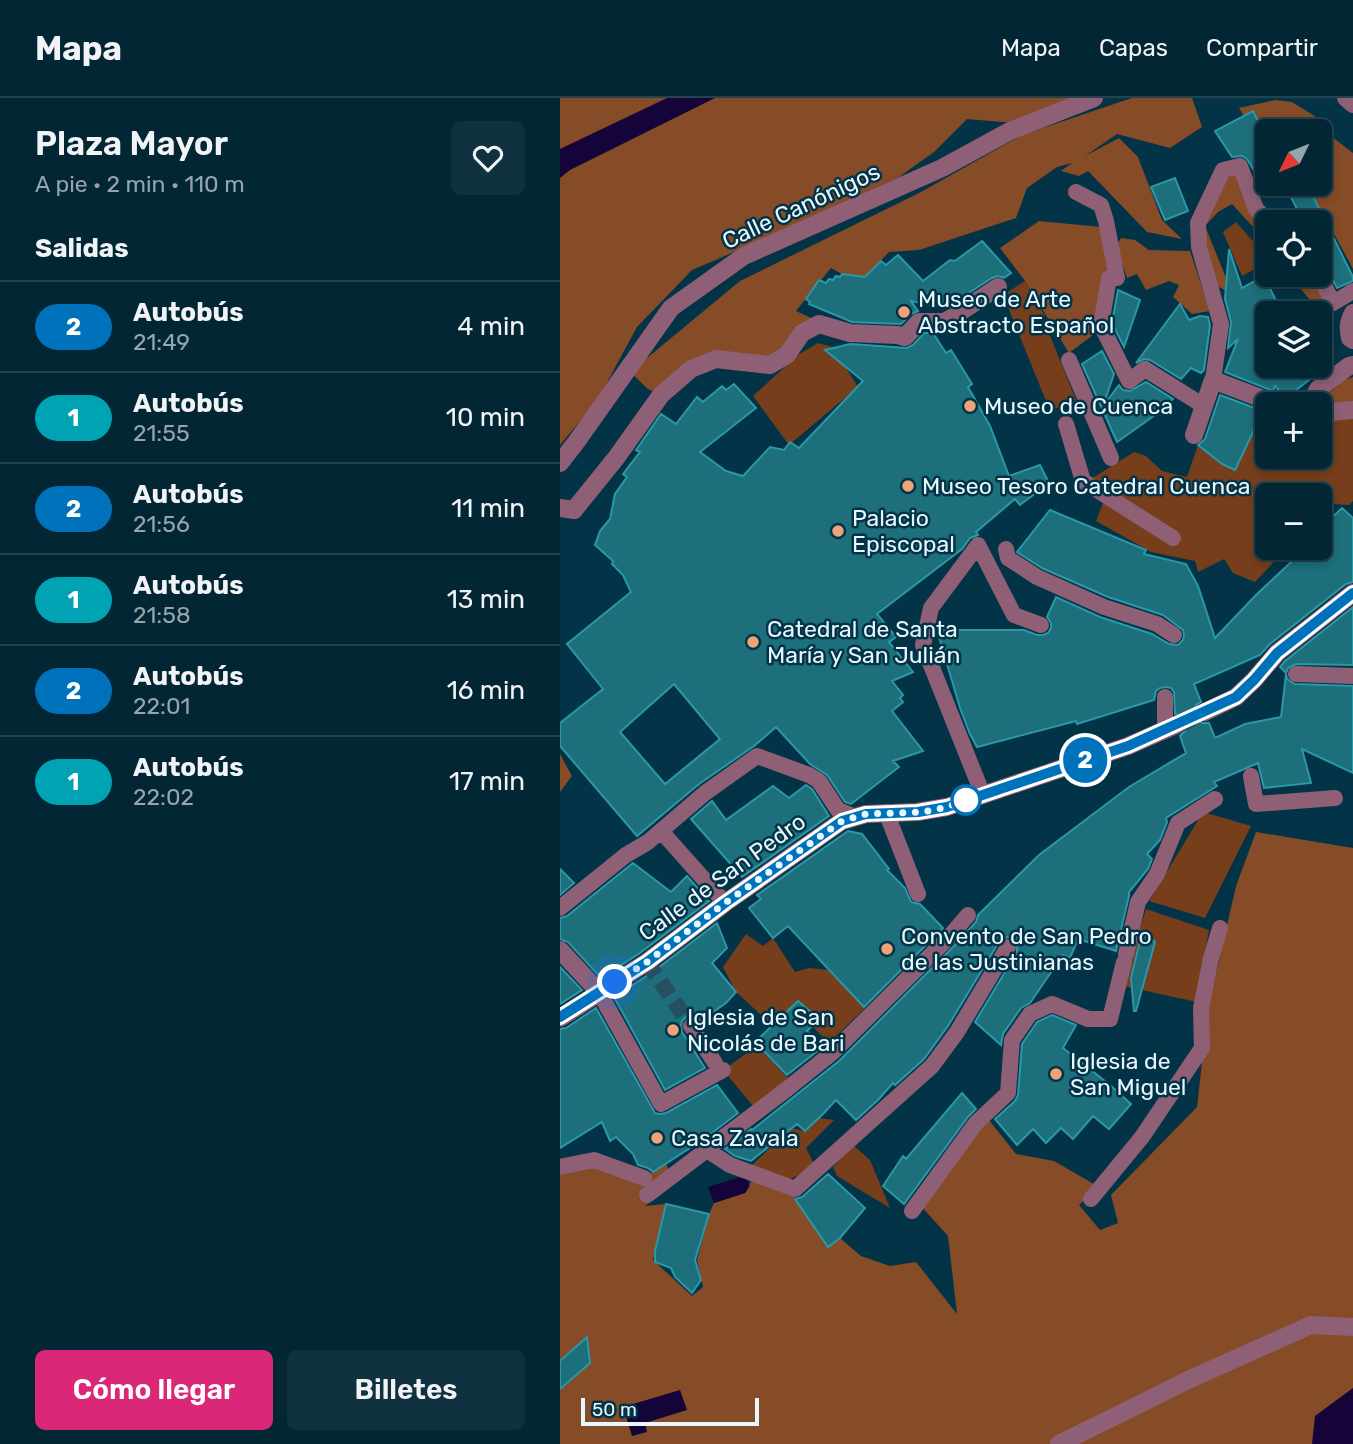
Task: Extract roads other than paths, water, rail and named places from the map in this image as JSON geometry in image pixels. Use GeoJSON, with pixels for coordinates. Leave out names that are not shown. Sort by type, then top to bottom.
{"type":"FeatureCollection","features":[{"type":"Feature","properties":{"kind":"street","name":"Calle Canónigos"},"geometry":{"type":"LineString","coordinates":[[560,463],[671,308],[744,256],[942,168],[1010,131],[1094,98]]}},
{"type":"Feature","properties":{"kind":"street"},"geometry":{"type":"LineString","coordinates":[[1346,98],[1353,104]]}},
{"type":"Feature","properties":{"kind":"street"},"geometry":{"type":"LineString","coordinates":[[1194,435],[1213,380],[1221,324],[1199,247],[1198,223],[1223,170],[1240,166],[1257,210]]}},
{"type":"Feature","properties":{"kind":"street"},"geometry":{"type":"LineString","coordinates":[[1076,192],[1101,205],[1107,221],[1117,278],[1109,278],[1101,325],[1129,381],[1145,369],[1205,406]]}},
{"type":"Feature","properties":{"kind":"street"},"geometry":{"type":"LineString","coordinates":[[560,508],[575,510],[661,395],[691,369],[716,359],[770,365],[787,355],[802,333],[819,324],[850,332],[905,337],[919,322],[945,322],[998,287]]}},
{"type":"Feature","properties":{"kind":"street"},"geometry":{"type":"LineString","coordinates":[[1326,287],[1333,303],[1353,291]]}},
{"type":"Feature","properties":{"kind":"street"},"geometry":{"type":"LineString","coordinates":[[1353,313],[1348,330],[1353,340]]}},
{"type":"Feature","properties":{"kind":"street"},"geometry":{"type":"LineString","coordinates":[[1069,360],[1111,458]]}},
{"type":"Feature","properties":{"kind":"street"},"geometry":{"type":"LineString","coordinates":[[1317,392],[1353,365]]}},
{"type":"Feature","properties":{"kind":"street"},"geometry":{"type":"LineString","coordinates":[[1213,380],[1255,396]]}},
{"type":"Feature","properties":{"kind":"street"},"geometry":{"type":"LineString","coordinates":[[1332,413],[1353,410]]}},
{"type":"Feature","properties":{"kind":"street"},"geometry":{"type":"LineString","coordinates":[[1066,424],[1083,481],[1173,538]]}},
{"type":"Feature","properties":{"kind":"street"},"geometry":{"type":"LineString","coordinates":[[983,795],[922,645],[931,608],[978,545],[1014,615],[1041,625]]}},
{"type":"Feature","properties":{"kind":"street"},"geometry":{"type":"LineString","coordinates":[[1006,549],[1008,558],[1037,577],[1104,607],[1157,624],[1174,635]]}},
{"type":"Feature","properties":{"kind":"street"},"geometry":{"type":"LineString","coordinates":[[1205,712],[1236,697],[1277,653],[1353,593]]}},
{"type":"Feature","properties":{"kind":"street"},"geometry":{"type":"LineString","coordinates":[[1296,674],[1353,676]]}},
{"type":"Feature","properties":{"kind":"street"},"geometry":{"type":"LineString","coordinates":[[560,908],[626,855],[648,842],[705,793],[757,756],[819,781],[838,810],[848,819],[886,812],[923,812],[947,807],[1128,746],[1170,727],[1165,697]]}},
{"type":"Feature","properties":{"kind":"street"},"geometry":{"type":"LineString","coordinates":[[1251,776],[1256,804],[1335,798]]}},
{"type":"Feature","properties":{"kind":"street"},"geometry":{"type":"LineString","coordinates":[[912,1211],[976,1123],[1008,1093],[1012,1040],[1030,1014],[1052,1004],[1088,1019],[1110,1019],[1138,902],[1157,874],[1178,823],[1215,799]]}},
{"type":"Feature","properties":{"kind":"street"},"geometry":{"type":"LineString","coordinates":[[886,812],[919,894]]}},
{"type":"Feature","properties":{"kind":"street","name":"Calle de San Pedro"},"geometry":{"type":"LineString","coordinates":[[560,1017],[647,962],[725,903],[848,819]]}},
{"type":"Feature","properties":{"kind":"street"},"geometry":{"type":"LineString","coordinates":[[661,831],[725,903]]}},
{"type":"Feature","properties":{"kind":"street"},"geometry":{"type":"LineString","coordinates":[[647,1195],[832,1053],[968,915]]}},
{"type":"Feature","properties":{"kind":"street"},"geometry":{"type":"LineString","coordinates":[[1091,1199],[1142,1137],[1202,1048],[1201,1008],[1220,928]]}},
{"type":"Feature","properties":{"kind":"street"},"geometry":{"type":"LineString","coordinates":[[707,1150],[730,1165],[795,1189],[932,1066],[957,1032],[1008,947]]}},
{"type":"Feature","properties":{"kind":"street"},"geometry":{"type":"LineString","coordinates":[[560,950],[599,992],[661,1104],[719,1067],[691,1026]]}},
{"type":"Feature","properties":{"kind":"street"},"geometry":{"type":"LineString","coordinates":[[560,1167],[594,1160],[644,1178]]}},
{"type":"Feature","properties":{"kind":"street"},"geometry":{"type":"LineString","coordinates":[[1059,1444],[1188,1380],[1311,1325],[1353,1327]]}},
{"type":"Feature","properties":{"kind":"tunnel"},"geometry":{"type":"LineString","coordinates":[[1176,725],[1205,712]]}},
{"type":"Feature","properties":{"kind":"tunnel"},"geometry":{"type":"LineString","coordinates":[[647,962],[691,1026]]}},
{"type":"Feature","properties":{"kind":"place","name":"Museo de Arte Abstracto Español"},"geometry":{"type":"Point","coordinates":[904,312]}},
{"type":"Feature","properties":{"kind":"place","name":"Museo de Cuenca"},"geometry":{"type":"Point","coordinates":[970,406]}},
{"type":"Feature","properties":{"kind":"place","name":"Museo Tesoro Catedral Cuenca"},"geometry":{"type":"Point","coordinates":[908,486]}},
{"type":"Feature","properties":{"kind":"place","name":"Palacio Episcopal"},"geometry":{"type":"Point","coordinates":[838,531]}},
{"type":"Feature","properties":{"kind":"place","name":"Catedral de Santa María y San Julián"},"geometry":{"type":"Point","coordinates":[753,642]}},
{"type":"Feature","properties":{"kind":"place","name":"Convento de San Pedro de las Justinianas"},"geometry":{"type":"Point","coordinates":[887,949]}},
{"type":"Feature","properties":{"kind":"place","name":"Iglesia de San Nicolás de Bari"},"geometry":{"type":"Point","coordinates":[673,1030]}},
{"type":"Feature","properties":{"kind":"place","name":"Iglesia de San Miguel"},"geometry":{"type":"Point","coordinates":[1056,1074]}},
{"type":"Feature","properties":{"kind":"place","name":"Casa Zavala"},"geometry":{"type":"Point","coordinates":[657,1138]}}]}
